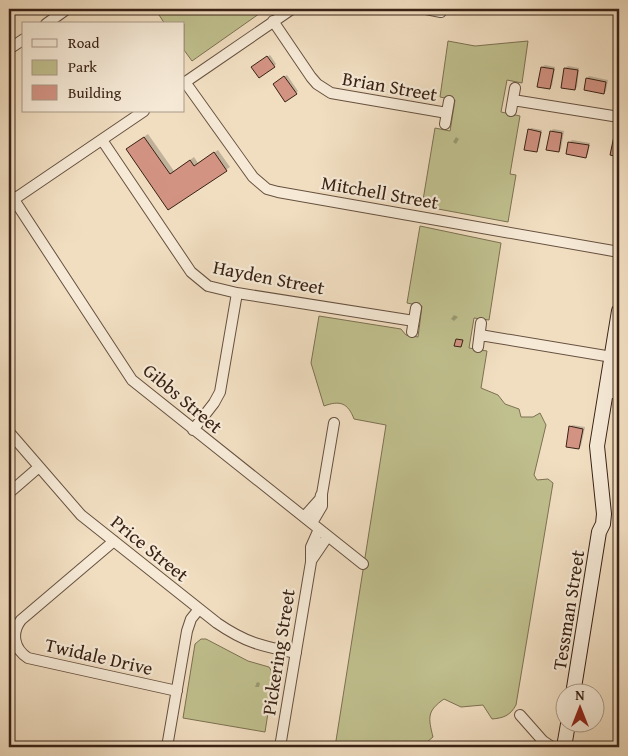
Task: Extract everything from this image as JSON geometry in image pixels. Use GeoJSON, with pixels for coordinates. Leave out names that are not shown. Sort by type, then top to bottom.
{"type":"FeatureCollection","features":[{"type":"Feature","properties":{"kind":"street"},"geometry":{"type":"LineString","coordinates":[[49,22],[68,9]]}},
{"type":"Feature","properties":{"kind":"street"},"geometry":{"type":"LineString","coordinates":[[426,9],[441,12]]}},
{"type":"Feature","properties":{"kind":"street"},"geometry":{"type":"LineString","coordinates":[[185,82],[287,11]]}},
{"type":"Feature","properties":{"kind":"street","name":"Brian Street"},"geometry":{"type":"LineString","coordinates":[[273,21],[311,77],[317,84],[331,93],[447,113]]}},
{"type":"Feature","properties":{"kind":"street"},"geometry":{"type":"LineString","coordinates":[[9,49],[22,40]]}},
{"type":"Feature","properties":{"kind":"street","name":"Mitchell Street"},"geometry":{"type":"LineString","coordinates":[[185,84],[254,177],[267,188],[278,192],[412,214],[507,233],[619,252]]}},
{"type":"Feature","properties":{"kind":"street"},"geometry":{"type":"LineString","coordinates":[[511,111],[515,88]]}},
{"type":"Feature","properties":{"kind":"street"},"geometry":{"type":"LineString","coordinates":[[513,100],[619,117]]}},
{"type":"Feature","properties":{"kind":"street","name":"Brian Street"},"geometry":{"type":"LineString","coordinates":[[445,124],[449,101]]}},
{"type":"Feature","properties":{"kind":"street"},"geometry":{"type":"LineString","coordinates":[[10,198],[143,112]]}},
{"type":"Feature","properties":{"kind":"street","name":"Hayden Street"},"geometry":{"type":"LineString","coordinates":[[102,140],[191,272],[208,286],[237,293],[414,320]]}},
{"type":"Feature","properties":{"kind":"street","name":"Gibbs Street"},"geometry":{"type":"LineString","coordinates":[[10,198],[132,380],[364,564]]}},
{"type":"Feature","properties":{"kind":"street"},"geometry":{"type":"LineString","coordinates":[[193,430],[214,403],[222,386],[237,293]]}},
{"type":"Feature","properties":{"kind":"street"},"geometry":{"type":"LineString","coordinates":[[412,332],[416,308]]}},
{"type":"Feature","properties":{"kind":"street","name":"Tessman Street"},"geometry":{"type":"LineString","coordinates":[[575,684],[599,532],[603,524],[604,514],[597,446],[613,393],[612,357],[619,311]]}},
{"type":"Feature","properties":{"kind":"street"},"geometry":{"type":"LineString","coordinates":[[478,347],[482,322]]}},
{"type":"Feature","properties":{"kind":"street"},"geometry":{"type":"LineString","coordinates":[[480,335],[612,357]]}},
{"type":"Feature","properties":{"kind":"street","name":"Pickering Street"},"geometry":{"type":"LineString","coordinates":[[280,747],[311,562],[312,523],[322,494],[334,423]]}},
{"type":"Feature","properties":{"kind":"street","name":"Price Street"},"geometry":{"type":"LineString","coordinates":[[9,432],[81,515],[199,609],[236,636],[256,644],[296,653]]}},
{"type":"Feature","properties":{"kind":"street"},"geometry":{"type":"LineString","coordinates":[[9,493],[39,467]]}},
{"type":"Feature","properties":{"kind":"street","name":"Pickering Street"},"geometry":{"type":"LineString","coordinates":[[311,562],[328,536]]}},
{"type":"Feature","properties":{"kind":"street","name":"Twidale Drive"},"geometry":{"type":"LineString","coordinates":[[114,541],[21,620],[15,634],[17,646],[28,658],[177,691]]}},
{"type":"Feature","properties":{"kind":"street"},"geometry":{"type":"LineString","coordinates":[[167,747],[187,631],[191,620],[199,609]]}},
{"type":"Feature","properties":{"kind":"street"},"geometry":{"type":"LineString","coordinates":[[520,715],[543,741],[552,747]]}},
{"type":"Feature","properties":{"kind":"street"},"geometry":{"type":"LineString","coordinates":[[564,747],[566,734]]}},
{"type":"Feature","properties":{"kind":"green space"},"geometry":{"type":"Polygon","coordinates":[[[155,9],[266,9],[192,61],[185,51],[185,22],[164,22],[155,9]]]}},
{"type":"Feature","properties":{"kind":"green space"},"geometry":{"type":"Polygon","coordinates":[[[448,41],[475,46],[528,41],[522,83],[507,80],[501,112],[520,116],[510,174],[516,175],[508,222],[422,206],[435,128],[450,131],[455,100],[440,97],[448,41]]]}},
{"type":"Feature","properties":{"kind":"green space"},"geometry":{"type":"Polygon","coordinates":[[[420,226],[501,243],[489,320],[474,318],[469,348],[487,351],[481,388],[498,395],[505,404],[519,409],[521,417],[533,417],[540,413],[546,425],[534,475],[537,480],[548,479],[553,483],[516,705],[511,712],[503,717],[492,719],[483,705],[461,707],[444,699],[434,707],[430,715],[433,737],[423,743],[422,747],[335,747],[386,425],[354,419],[349,409],[343,404],[335,403],[324,406],[311,363],[319,316],[401,329],[406,335],[418,337],[422,306],[407,303],[420,226]]]}},
{"type":"Feature","properties":{"kind":"green space"},"geometry":{"type":"Polygon","coordinates":[[[201,639],[206,639],[248,661],[269,667],[274,675],[265,732],[183,718],[195,644],[201,639]]]}},
{"type":"Feature","properties":{"kind":"building"},"geometry":{"type":"Polygon","coordinates":[[[267,56],[275,67],[259,78],[251,67],[267,56]]]}},
{"type":"Feature","properties":{"kind":"building"},"geometry":{"type":"Polygon","coordinates":[[[541,67],[554,69],[550,89],[537,87],[541,67]]]}},
{"type":"Feature","properties":{"kind":"building"},"geometry":{"type":"Polygon","coordinates":[[[564,68],[578,70],[575,90],[561,88],[564,68]]]}},
{"type":"Feature","properties":{"kind":"building"},"geometry":{"type":"Polygon","coordinates":[[[284,76],[297,94],[285,102],[273,84],[284,76]]]}},
{"type":"Feature","properties":{"kind":"building"},"geometry":{"type":"Polygon","coordinates":[[[586,78],[606,82],[604,94],[584,90],[586,78]]]}},
{"type":"Feature","properties":{"kind":"building"},"geometry":{"type":"Polygon","coordinates":[[[528,129],[541,132],[537,152],[524,150],[528,129]]]}},
{"type":"Feature","properties":{"kind":"building"},"geometry":{"type":"Polygon","coordinates":[[[550,131],[562,133],[559,152],[546,150],[550,131]]]}},
{"type":"Feature","properties":{"kind":"building"},"geometry":{"type":"Polygon","coordinates":[[[614,136],[619,137],[619,157],[610,155],[614,136]]]}},
{"type":"Feature","properties":{"kind":"building"},"geometry":{"type":"Polygon","coordinates":[[[144,137],[170,174],[190,160],[194,166],[214,152],[227,171],[168,210],[126,149],[144,137]]]}},
{"type":"Feature","properties":{"kind":"building"},"geometry":{"type":"Polygon","coordinates":[[[568,142],[589,145],[586,158],[566,154],[568,142]]]}},
{"type":"Feature","properties":{"kind":"building"},"geometry":{"type":"Polygon","coordinates":[[[456,339],[463,340],[461,347],[454,346],[456,339]]]}},
{"type":"Feature","properties":{"kind":"building"},"geometry":{"type":"Polygon","coordinates":[[[569,426],[583,429],[579,449],[566,447],[569,426]]]}}]}
